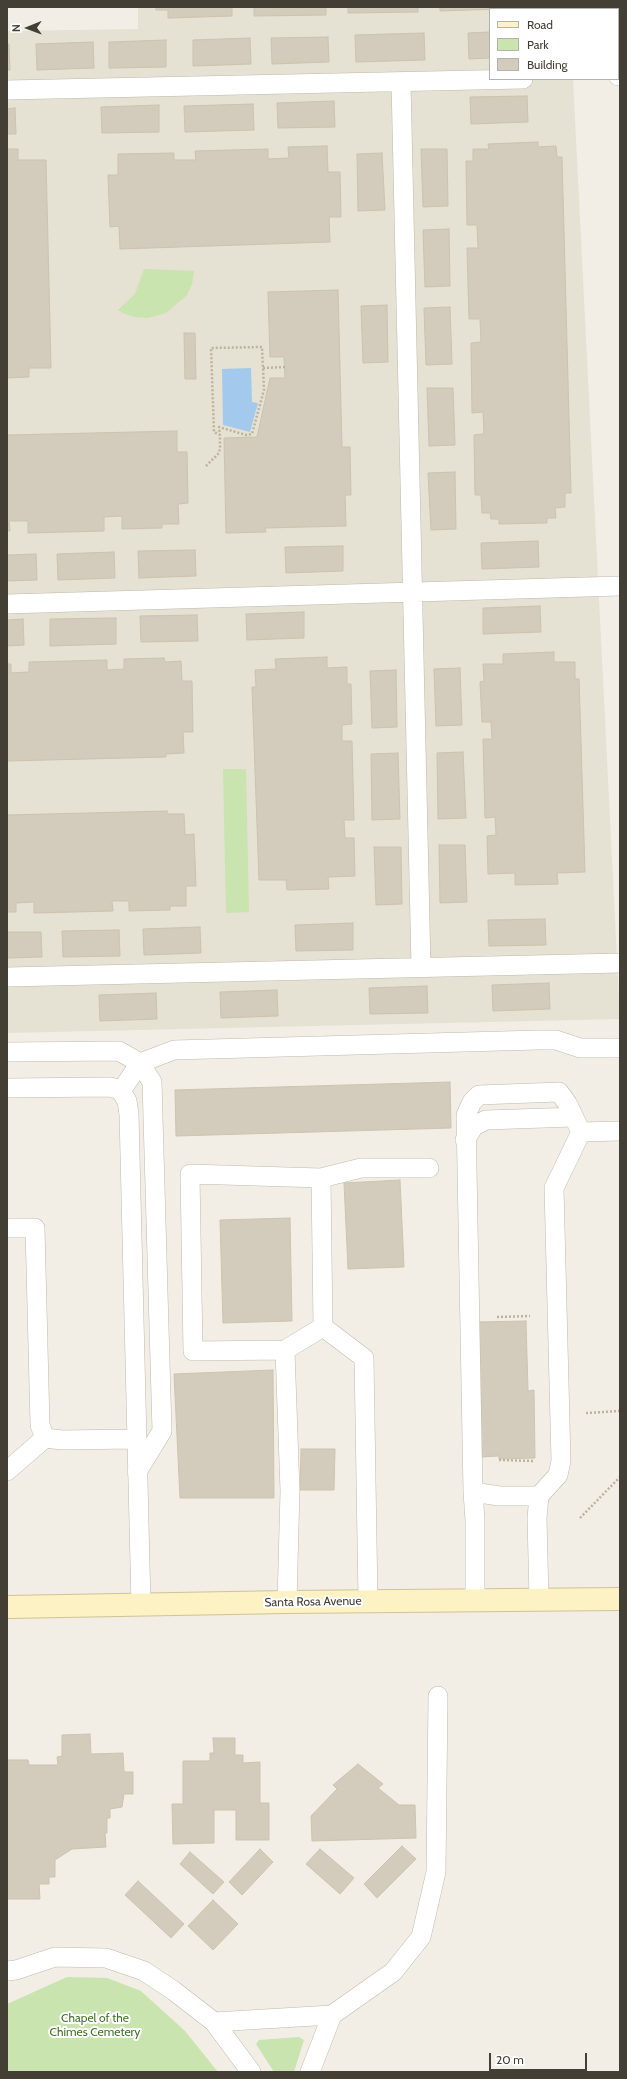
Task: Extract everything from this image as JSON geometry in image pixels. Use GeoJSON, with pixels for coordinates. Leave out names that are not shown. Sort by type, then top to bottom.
{"type":"FeatureCollection","features":[{"type":"Feature","properties":{"kind":"main road","name":"Santa Rosa Avenue"},"geometry":{"type":"LineString","coordinates":[[7,1607],[620,1598]]}},
{"type":"Feature","properties":{"kind":"lane"},"geometry":{"type":"LineString","coordinates":[[7,90],[489,80]]}},
{"type":"Feature","properties":{"kind":"lane"},"geometry":{"type":"LineString","coordinates":[[402,82],[421,968]]}},
{"type":"Feature","properties":{"kind":"lane"},"geometry":{"type":"LineString","coordinates":[[7,604],[620,586]]}},
{"type":"Feature","properties":{"kind":"lane"},"geometry":{"type":"LineString","coordinates":[[7,977],[620,963]]}},
{"type":"Feature","properties":{"kind":"lane"},"geometry":{"type":"LineString","coordinates":[[121,1091],[140,1063],[174,1050],[538,1040],[556,1040],[580,1048],[620,1048]]}},
{"type":"Feature","properties":{"kind":"lane"},"geometry":{"type":"LineString","coordinates":[[7,1052],[119,1051],[140,1063],[152,1082],[154,1102],[162,1431],[137,1472]]}},
{"type":"Feature","properties":{"kind":"lane"},"geometry":{"type":"LineString","coordinates":[[7,1088],[111,1087],[121,1091],[127,1101],[129,1114],[135,1439],[140,1605]]}},
{"type":"Feature","properties":{"kind":"lane"},"geometry":{"type":"LineString","coordinates":[[475,1600],[475,1520],[471,1460],[465,1140],[466,1116],[472,1102],[479,1096],[559,1092],[567,1103],[578,1125],[554,1188],[560,1461],[558,1475],[539,1496],[539,1599]]}},
{"type":"Feature","properties":{"kind":"lane"},"geometry":{"type":"LineString","coordinates":[[465,1140],[474,1126],[486,1120],[578,1125],[620,1131]]}},
{"type":"Feature","properties":{"kind":"lane"},"geometry":{"type":"LineString","coordinates":[[323,1327],[285,1350],[194,1351],[190,1174],[321,1178],[361,1168],[429,1168]]}},
{"type":"Feature","properties":{"kind":"lane"},"geometry":{"type":"LineString","coordinates":[[321,1178],[323,1327]]}},
{"type":"Feature","properties":{"kind":"lane"},"geometry":{"type":"LineString","coordinates":[[7,1228],[35,1228],[40,1425],[45,1438]]}},
{"type":"Feature","properties":{"kind":"lane"},"geometry":{"type":"LineString","coordinates":[[323,1327],[364,1358],[368,1601]]}},
{"type":"Feature","properties":{"kind":"lane"},"geometry":{"type":"LineString","coordinates":[[285,1350],[290,1491],[288,1602]]}},
{"type":"Feature","properties":{"kind":"lane"},"geometry":{"type":"LineString","coordinates":[[7,1470],[45,1438],[62,1440],[135,1439]]}},
{"type":"Feature","properties":{"kind":"lane"},"geometry":{"type":"LineString","coordinates":[[472,1492],[499,1496],[539,1496]]}},
{"type":"Feature","properties":{"kind":"lane"},"geometry":{"type":"LineString","coordinates":[[214,2022],[332,2015],[393,1972],[421,1937],[436,1872],[438,1696]]}},
{"type":"Feature","properties":{"kind":"lane"},"geometry":{"type":"LineString","coordinates":[[7,1970],[16,1970],[55,1957],[106,1958],[144,1971],[174,1991],[214,2022],[251,2072]]}},
{"type":"Feature","properties":{"kind":"lane"},"geometry":{"type":"LineString","coordinates":[[310,2072],[332,2015]]}},
{"type":"Feature","properties":{"kind":"path"},"geometry":{"type":"LineString","coordinates":[[206,466],[219,453],[220,435],[219,426],[246,435],[252,434],[264,390],[262,347],[211,348],[214,432],[220,435]]}},
{"type":"Feature","properties":{"kind":"path"},"geometry":{"type":"LineString","coordinates":[[263,368],[284,367]]}},
{"type":"Feature","properties":{"kind":"path"},"geometry":{"type":"LineString","coordinates":[[469,1318],[534,1316]]}},
{"type":"Feature","properties":{"kind":"path"},"geometry":{"type":"LineString","coordinates":[[585,1413],[620,1411]]}},
{"type":"Feature","properties":{"kind":"path"},"geometry":{"type":"LineString","coordinates":[[471,1460],[539,1461]]}},
{"type":"Feature","properties":{"kind":"path"},"geometry":{"type":"LineString","coordinates":[[580,1518],[620,1477]]}},
{"type":"Feature","properties":{"kind":"shaded area"},"geometry":{"type":"Polygon","coordinates":[[[138,7],[569,7],[489,8],[489,80],[573,80],[620,1019],[7,1033],[7,31],[138,29],[138,7]]]}},
{"type":"Feature","properties":{"kind":"green space"},"geometry":{"type":"Polygon","coordinates":[[[144,269],[194,271],[192,284],[187,295],[166,313],[148,318],[134,317],[118,310],[135,294],[144,269]]]}},
{"type":"Feature","properties":{"kind":"green space"},"geometry":{"type":"Polygon","coordinates":[[[223,769],[246,769],[249,912],[226,913],[223,769]]]}},
{"type":"Feature","properties":{"kind":"green space","name":"Chapel of the Chimes Cemetery"},"geometry":{"type":"Polygon","coordinates":[[[67,1977],[107,1978],[141,1991],[185,2031],[218,2072],[7,2072],[7,2004],[67,1977]]]}},
{"type":"Feature","properties":{"kind":"green space"},"geometry":{"type":"Polygon","coordinates":[[[299,2037],[304,2040],[294,2072],[274,2072],[256,2044],[259,2040],[299,2037]]]}},
{"type":"Feature","properties":{"kind":"water"},"geometry":{"type":"Polygon","coordinates":[[[251,368],[252,402],[258,403],[250,432],[223,425],[222,369],[251,368]]]}},
{"type":"Feature","properties":{"kind":"building"},"geometry":{"type":"Polygon","coordinates":[[[156,7],[232,7],[232,16],[168,18],[168,10],[156,10],[156,7]]]}},
{"type":"Feature","properties":{"kind":"building"},"geometry":{"type":"Polygon","coordinates":[[[254,7],[326,7],[326,15],[254,16],[254,7]]]}},
{"type":"Feature","properties":{"kind":"building"},"geometry":{"type":"Polygon","coordinates":[[[348,7],[418,7],[418,12],[348,13],[348,7]]]}},
{"type":"Feature","properties":{"kind":"building"},"geometry":{"type":"Polygon","coordinates":[[[440,7],[501,7],[489,8],[489,9],[440,11],[440,7]]]}},
{"type":"Feature","properties":{"kind":"building"},"geometry":{"type":"Polygon","coordinates":[[[489,32],[489,58],[469,59],[468,33],[489,32]]]}},
{"type":"Feature","properties":{"kind":"building"},"geometry":{"type":"Polygon","coordinates":[[[424,33],[425,60],[356,62],[355,35],[424,33]]]}},
{"type":"Feature","properties":{"kind":"building"},"geometry":{"type":"Polygon","coordinates":[[[328,37],[329,62],[272,64],[271,38],[328,37]]]}},
{"type":"Feature","properties":{"kind":"building"},"geometry":{"type":"Polygon","coordinates":[[[250,38],[251,64],[193,66],[193,40],[250,38]]]}},
{"type":"Feature","properties":{"kind":"building"},"geometry":{"type":"Polygon","coordinates":[[[166,40],[166,67],[109,68],[109,42],[166,40]]]}},
{"type":"Feature","properties":{"kind":"building"},"geometry":{"type":"Polygon","coordinates":[[[93,42],[94,68],[37,70],[36,44],[93,42]]]}},
{"type":"Feature","properties":{"kind":"building"},"geometry":{"type":"Polygon","coordinates":[[[7,44],[9,44],[10,70],[7,70],[7,44]]]}},
{"type":"Feature","properties":{"kind":"building"},"geometry":{"type":"Polygon","coordinates":[[[527,96],[528,122],[471,124],[470,97],[527,96]]]}},
{"type":"Feature","properties":{"kind":"building"},"geometry":{"type":"Polygon","coordinates":[[[334,101],[335,127],[278,128],[277,103],[334,101]]]}},
{"type":"Feature","properties":{"kind":"building"},"geometry":{"type":"Polygon","coordinates":[[[253,104],[254,130],[185,132],[184,106],[253,104]]]}},
{"type":"Feature","properties":{"kind":"building"},"geometry":{"type":"Polygon","coordinates":[[[159,105],[159,132],[102,133],[101,107],[159,105]]]}},
{"type":"Feature","properties":{"kind":"building"},"geometry":{"type":"Polygon","coordinates":[[[15,108],[16,134],[7,134],[7,109],[15,108]]]}},
{"type":"Feature","properties":{"kind":"building"},"geometry":{"type":"Polygon","coordinates":[[[538,142],[538,147],[556,146],[557,157],[562,157],[571,493],[565,493],[565,507],[555,508],[556,518],[547,518],[547,523],[499,524],[499,519],[491,519],[490,513],[482,513],[481,495],[475,495],[474,435],[484,434],[483,412],[472,413],[471,343],[481,342],[480,319],[469,319],[467,248],[478,248],[477,225],[467,225],[466,161],[473,161],[473,149],[489,149],[488,144],[538,142]]]}},
{"type":"Feature","properties":{"kind":"building"},"geometry":{"type":"Polygon","coordinates":[[[327,146],[328,172],[340,172],[341,217],[329,217],[330,242],[120,249],[119,226],[110,227],[108,175],[118,175],[118,154],[174,153],[174,160],[196,160],[195,151],[268,149],[268,159],[289,158],[288,147],[327,146]]]}},
{"type":"Feature","properties":{"kind":"building"},"geometry":{"type":"Polygon","coordinates":[[[7,149],[18,149],[18,160],[46,160],[51,368],[29,368],[29,377],[7,378],[7,149]]]}},
{"type":"Feature","properties":{"kind":"building"},"geometry":{"type":"Polygon","coordinates":[[[421,149],[447,149],[448,206],[423,207],[421,149]]]}},
{"type":"Feature","properties":{"kind":"building"},"geometry":{"type":"Polygon","coordinates":[[[382,153],[385,210],[358,211],[357,154],[382,153]]]}},
{"type":"Feature","properties":{"kind":"building"},"geometry":{"type":"Polygon","coordinates":[[[449,229],[450,286],[425,287],[423,230],[449,229]]]}},
{"type":"Feature","properties":{"kind":"building"},"geometry":{"type":"Polygon","coordinates":[[[338,290],[342,447],[350,447],[351,495],[345,495],[346,526],[265,528],[266,532],[226,533],[224,438],[257,437],[270,378],[285,378],[284,357],[270,357],[268,292],[338,290]]]}},
{"type":"Feature","properties":{"kind":"building"},"geometry":{"type":"Polygon","coordinates":[[[387,305],[388,362],[363,363],[361,306],[387,305]]]}},
{"type":"Feature","properties":{"kind":"building"},"geometry":{"type":"Polygon","coordinates":[[[450,307],[452,364],[426,365],[424,308],[450,307]]]}},
{"type":"Feature","properties":{"kind":"building"},"geometry":{"type":"Polygon","coordinates":[[[184,333],[195,333],[196,379],[185,379],[184,333]]]}},
{"type":"Feature","properties":{"kind":"building"},"geometry":{"type":"Polygon","coordinates":[[[427,388],[453,388],[455,445],[429,446],[427,388]]]}},
{"type":"Feature","properties":{"kind":"building"},"geometry":{"type":"Polygon","coordinates":[[[177,431],[177,452],[187,452],[188,503],[178,504],[179,524],[162,524],[162,528],[122,529],[122,516],[104,517],[104,531],[28,533],[28,521],[9,521],[10,531],[7,531],[7,435],[177,431]]]}},
{"type":"Feature","properties":{"kind":"building"},"geometry":{"type":"Polygon","coordinates":[[[455,472],[456,529],[431,530],[428,473],[455,472]]]}},
{"type":"Feature","properties":{"kind":"building"},"geometry":{"type":"Polygon","coordinates":[[[538,541],[539,567],[482,569],[481,543],[538,541]]]}},
{"type":"Feature","properties":{"kind":"building"},"geometry":{"type":"Polygon","coordinates":[[[343,546],[343,571],[286,573],[285,547],[343,546]]]}},
{"type":"Feature","properties":{"kind":"building"},"geometry":{"type":"Polygon","coordinates":[[[195,550],[196,576],[139,578],[138,551],[195,550]]]}},
{"type":"Feature","properties":{"kind":"building"},"geometry":{"type":"Polygon","coordinates":[[[114,552],[115,578],[58,580],[57,554],[114,552]]]}},
{"type":"Feature","properties":{"kind":"building"},"geometry":{"type":"Polygon","coordinates":[[[36,554],[37,580],[7,581],[7,555],[36,554]]]}},
{"type":"Feature","properties":{"kind":"building"},"geometry":{"type":"Polygon","coordinates":[[[540,606],[541,632],[483,634],[483,608],[540,606]]]}},
{"type":"Feature","properties":{"kind":"building"},"geometry":{"type":"Polygon","coordinates":[[[304,612],[304,638],[247,640],[246,614],[304,612]]]}},
{"type":"Feature","properties":{"kind":"building"},"geometry":{"type":"Polygon","coordinates":[[[197,615],[198,641],[141,642],[140,616],[197,615]]]}},
{"type":"Feature","properties":{"kind":"building"},"geometry":{"type":"Polygon","coordinates":[[[116,618],[116,644],[50,646],[50,619],[116,618]]]}},
{"type":"Feature","properties":{"kind":"building"},"geometry":{"type":"Polygon","coordinates":[[[23,619],[24,645],[7,646],[7,620],[23,619]]]}},
{"type":"Feature","properties":{"kind":"building"},"geometry":{"type":"Polygon","coordinates":[[[554,652],[554,662],[575,662],[575,679],[579,679],[585,872],[557,873],[558,884],[515,885],[515,873],[488,874],[487,836],[496,835],[495,817],[485,818],[483,739],[492,739],[491,722],[482,722],[480,682],[484,681],[483,664],[503,664],[503,654],[554,652]]]}},
{"type":"Feature","properties":{"kind":"building"},"geometry":{"type":"Polygon","coordinates":[[[327,657],[327,668],[347,667],[347,684],[351,684],[352,724],[342,725],[342,741],[352,741],[354,820],[344,820],[345,838],[354,838],[355,876],[328,877],[329,889],[287,890],[286,880],[259,880],[252,687],[256,687],[255,670],[276,669],[275,659],[327,657]]]}},
{"type":"Feature","properties":{"kind":"building"},"geometry":{"type":"Polygon","coordinates":[[[164,658],[165,662],[181,661],[182,681],[192,681],[193,732],[183,732],[184,753],[166,754],[166,757],[7,761],[7,664],[11,664],[11,673],[29,672],[29,662],[107,660],[107,670],[124,669],[124,659],[164,658]]]}},
{"type":"Feature","properties":{"kind":"building"},"geometry":{"type":"Polygon","coordinates":[[[460,668],[462,725],[436,726],[434,669],[460,668]]]}},
{"type":"Feature","properties":{"kind":"building"},"geometry":{"type":"Polygon","coordinates":[[[396,670],[397,727],[372,728],[370,671],[396,670]]]}},
{"type":"Feature","properties":{"kind":"building"},"geometry":{"type":"Polygon","coordinates":[[[463,752],[466,818],[438,819],[437,753],[463,752]]]}},
{"type":"Feature","properties":{"kind":"building"},"geometry":{"type":"Polygon","coordinates":[[[398,753],[400,819],[372,820],[371,754],[398,753]]]}},
{"type":"Feature","properties":{"kind":"building"},"geometry":{"type":"Polygon","coordinates":[[[167,811],[167,814],[184,814],[185,835],[194,834],[196,886],[186,886],[186,906],[170,906],[170,910],[129,911],[129,901],[112,901],[113,911],[34,913],[34,902],[16,903],[16,912],[7,912],[7,815],[167,811]]]}},
{"type":"Feature","properties":{"kind":"building"},"geometry":{"type":"Polygon","coordinates":[[[439,845],[465,845],[467,902],[440,903],[439,845]]]}},
{"type":"Feature","properties":{"kind":"building"},"geometry":{"type":"Polygon","coordinates":[[[374,847],[401,847],[402,904],[376,905],[374,847]]]}},
{"type":"Feature","properties":{"kind":"building"},"geometry":{"type":"Polygon","coordinates":[[[545,919],[546,945],[489,946],[488,920],[545,919]]]}},
{"type":"Feature","properties":{"kind":"building"},"geometry":{"type":"Polygon","coordinates":[[[353,923],[353,950],[296,951],[295,925],[353,923]]]}},
{"type":"Feature","properties":{"kind":"building"},"geometry":{"type":"Polygon","coordinates":[[[200,927],[201,953],[144,955],[143,929],[200,927]]]}},
{"type":"Feature","properties":{"kind":"building"},"geometry":{"type":"Polygon","coordinates":[[[119,930],[120,956],[63,957],[62,931],[119,930]]]}},
{"type":"Feature","properties":{"kind":"building"},"geometry":{"type":"Polygon","coordinates":[[[7,932],[41,932],[42,957],[7,958],[7,932]]]}},
{"type":"Feature","properties":{"kind":"building"},"geometry":{"type":"Polygon","coordinates":[[[549,983],[550,1009],[493,1011],[492,985],[549,983]]]}},
{"type":"Feature","properties":{"kind":"building"},"geometry":{"type":"Polygon","coordinates":[[[427,986],[428,1013],[370,1014],[369,988],[427,986]]]}},
{"type":"Feature","properties":{"kind":"building"},"geometry":{"type":"Polygon","coordinates":[[[277,990],[278,1016],[221,1018],[220,992],[277,990]]]}},
{"type":"Feature","properties":{"kind":"building"},"geometry":{"type":"Polygon","coordinates":[[[156,993],[157,1019],[100,1021],[99,995],[156,993]]]}},
{"type":"Feature","properties":{"kind":"building"},"geometry":{"type":"Polygon","coordinates":[[[450,1082],[451,1128],[176,1136],[175,1090],[450,1082]]]}},
{"type":"Feature","properties":{"kind":"building"},"geometry":{"type":"Polygon","coordinates":[[[400,1180],[404,1267],[348,1269],[344,1183],[400,1180]]]}},
{"type":"Feature","properties":{"kind":"building"},"geometry":{"type":"Polygon","coordinates":[[[290,1218],[292,1321],[223,1323],[220,1220],[290,1218]]]}},
{"type":"Feature","properties":{"kind":"building"},"geometry":{"type":"Polygon","coordinates":[[[526,1321],[528,1391],[534,1390],[535,1458],[499,1459],[499,1456],[480,1457],[476,1322],[526,1321]]]}},
{"type":"Feature","properties":{"kind":"building"},"geometry":{"type":"Polygon","coordinates":[[[273,1370],[274,1498],[180,1498],[174,1374],[273,1370]]]}},
{"type":"Feature","properties":{"kind":"building"},"geometry":{"type":"Polygon","coordinates":[[[301,1449],[335,1449],[334,1490],[300,1490],[301,1449]]]}},
{"type":"Feature","properties":{"kind":"building"},"geometry":{"type":"Polygon","coordinates":[[[90,1734],[91,1754],[123,1753],[124,1772],[133,1772],[133,1794],[124,1794],[122,1807],[110,1809],[110,1818],[107,1818],[107,1833],[105,1833],[106,1847],[72,1849],[55,1860],[55,1877],[49,1877],[49,1884],[39,1884],[40,1899],[7,1899],[7,1760],[28,1760],[29,1765],[58,1765],[57,1757],[62,1756],[62,1735],[90,1734]]]}},
{"type":"Feature","properties":{"kind":"building"},"geometry":{"type":"Polygon","coordinates":[[[213,1738],[235,1738],[235,1755],[243,1755],[243,1763],[260,1762],[260,1803],[269,1803],[269,1840],[236,1840],[236,1810],[214,1810],[214,1843],[173,1844],[172,1804],[183,1804],[183,1761],[210,1761],[210,1753],[214,1753],[213,1738]]]}},
{"type":"Feature","properties":{"kind":"building"},"geometry":{"type":"Polygon","coordinates":[[[358,1764],[383,1784],[378,1788],[399,1805],[415,1805],[416,1838],[312,1841],[311,1816],[337,1789],[333,1785],[358,1764]]]}},
{"type":"Feature","properties":{"kind":"building"},"geometry":{"type":"Polygon","coordinates":[[[402,1846],[416,1859],[377,1898],[364,1884],[402,1846]]]}},
{"type":"Feature","properties":{"kind":"building"},"geometry":{"type":"Polygon","coordinates":[[[260,1849],[273,1862],[242,1895],[229,1882],[260,1849]]]}},
{"type":"Feature","properties":{"kind":"building"},"geometry":{"type":"Polygon","coordinates":[[[320,1849],[354,1878],[340,1894],[306,1864],[320,1849]]]}},
{"type":"Feature","properties":{"kind":"building"},"geometry":{"type":"Polygon","coordinates":[[[190,1852],[224,1882],[213,1894],[180,1864],[190,1852]]]}},
{"type":"Feature","properties":{"kind":"building"},"geometry":{"type":"Polygon","coordinates":[[[138,1881],[184,1924],[171,1938],[125,1895],[138,1881]]]}},
{"type":"Feature","properties":{"kind":"building"},"geometry":{"type":"Polygon","coordinates":[[[213,1900],[238,1924],[213,1950],[188,1926],[213,1900]]]}}]}
